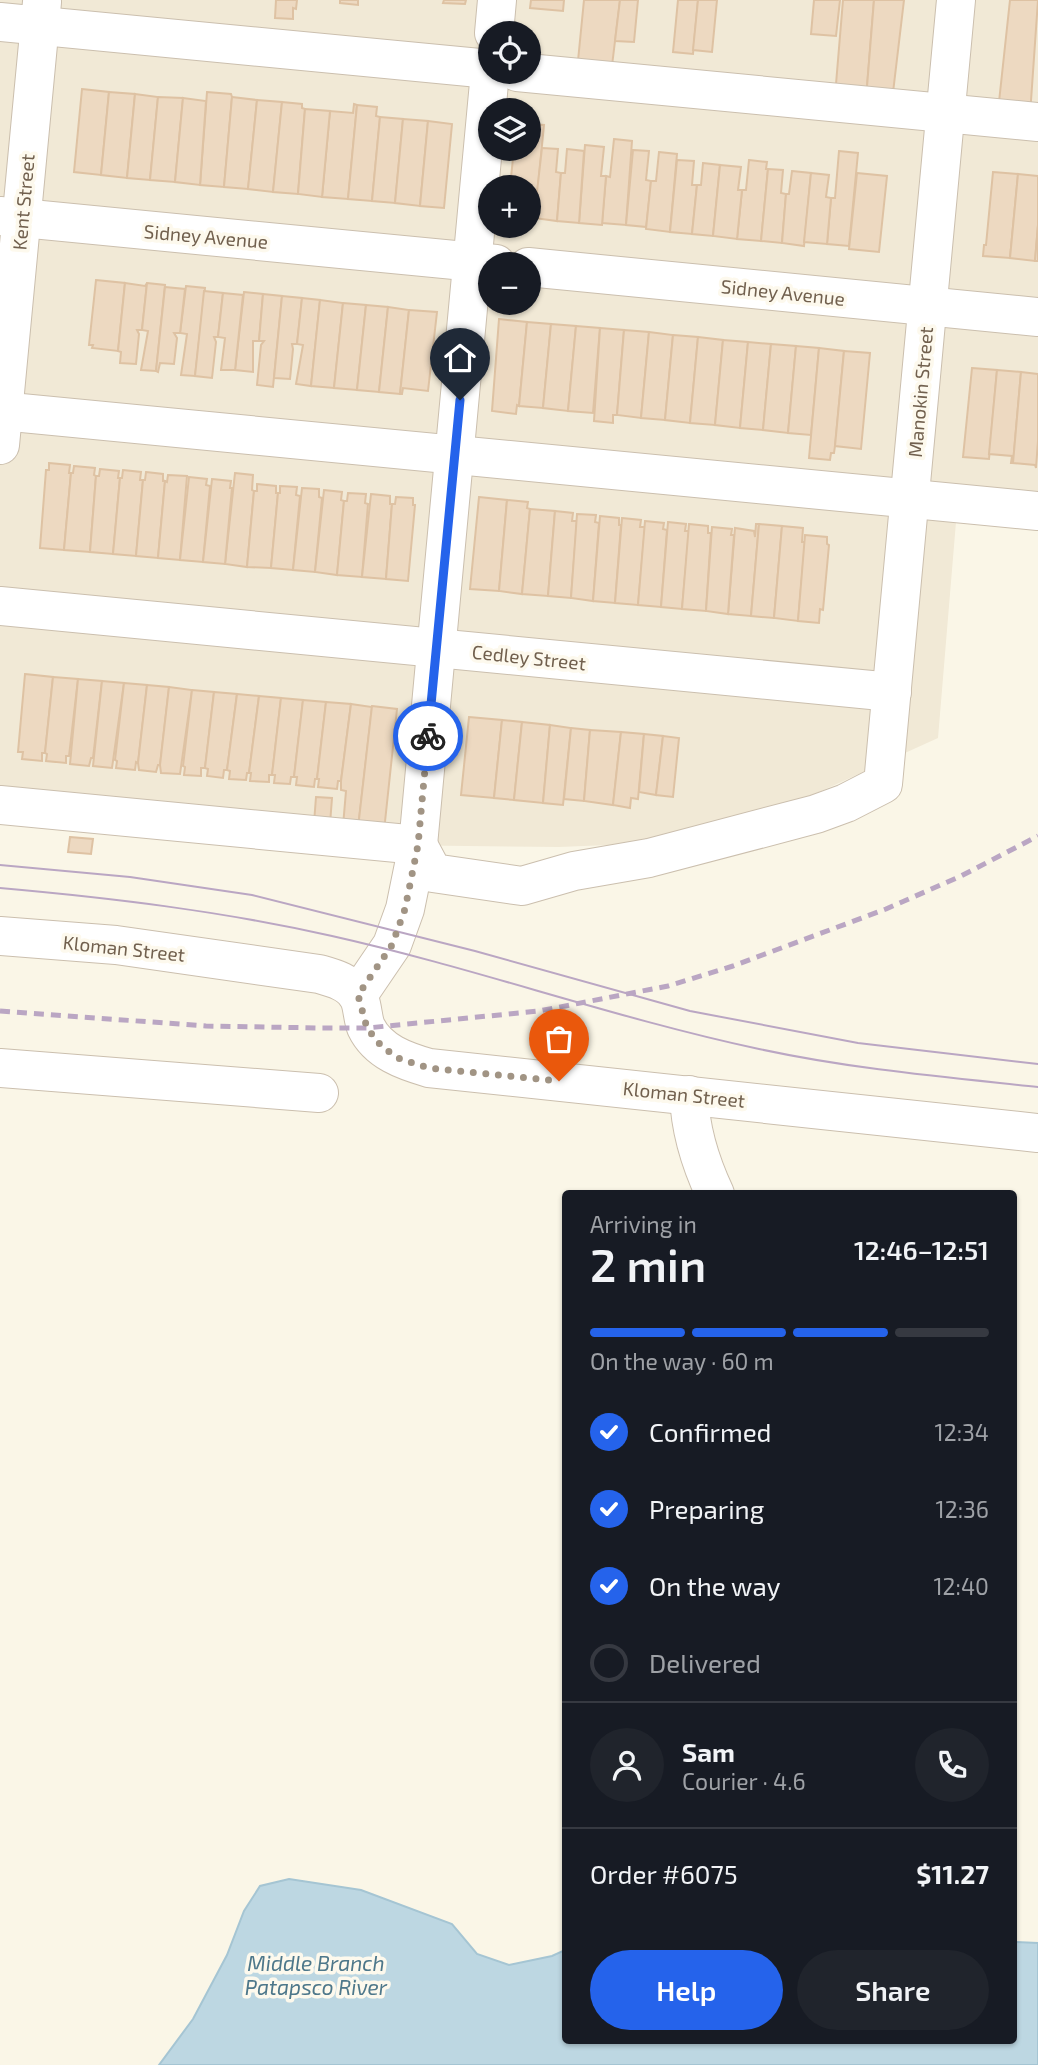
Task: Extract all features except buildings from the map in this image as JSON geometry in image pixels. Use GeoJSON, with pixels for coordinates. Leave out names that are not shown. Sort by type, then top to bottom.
{"type":"FeatureCollection","features":[{"type":"Feature","properties":{"kind":"street"},"geometry":{"type":"LineString","coordinates":[[495,21],[497,0]]}},
{"type":"Feature","properties":{"kind":"street","name":"Manokin Street"},"geometry":{"type":"LineString","coordinates":[[418,845],[433,873],[522,886],[574,871],[649,858],[816,814],[846,803],[883,784],[956,0]]}},
{"type":"Feature","properties":{"kind":"street"},"geometry":{"type":"LineString","coordinates":[[0,22],[41,13],[478,68]]}},
{"type":"Feature","properties":{"kind":"street","name":"Kent Street"},"geometry":{"type":"LineString","coordinates":[[1,422],[11,218],[41,13]]}},
{"type":"Feature","properties":{"kind":"street"},"geometry":{"type":"LineString","coordinates":[[541,74],[1038,122]]}},
{"type":"Feature","properties":{"kind":"street"},"geometry":{"type":"LineString","coordinates":[[484,252],[490,84]]}},
{"type":"Feature","properties":{"kind":"street","name":"Sidney Avenue"},"geometry":{"type":"LineString","coordinates":[[11,218],[478,262]]}},
{"type":"Feature","properties":{"kind":"street","name":"Sidney Avenue"},"geometry":{"type":"LineString","coordinates":[[541,268],[1038,317]]}},
{"type":"Feature","properties":{"kind":"street"},"geometry":{"type":"LineString","coordinates":[[358,995],[392,945],[405,909],[418,845],[455,455],[478,303]]}},
{"type":"Feature","properties":{"kind":"street"},"geometry":{"type":"LineString","coordinates":[[1,422],[455,455],[1038,510]]}},
{"type":"Feature","properties":{"kind":"street","name":"Cedley Street"},"geometry":{"type":"LineString","coordinates":[[0,606],[892,692]]}},
{"type":"Feature","properties":{"kind":"street"},"geometry":{"type":"LineString","coordinates":[[0,805],[418,845]]}},
{"type":"Feature","properties":{"kind":"street","name":"Kloman Street"},"geometry":{"type":"LineString","coordinates":[[0,936],[116,945],[319,974],[341,980],[358,995],[367,1028],[382,1047],[400,1059],[429,1068],[1038,1133]]}},
{"type":"Feature","properties":{"kind":"street"},"geometry":{"type":"LineString","coordinates":[[0,1068],[319,1094]]}},
{"type":"Feature","properties":{"kind":"street"},"geometry":{"type":"LineString","coordinates":[[689,1095],[690,1121],[713,1190]]}},
{"type":"Feature","properties":{"kind":"shaded area"},"geometry":{"type":"Polygon","coordinates":[[[0,0],[1038,0],[1038,529],[956,522],[938,738],[817,793],[729,826],[633,844],[559,847],[381,845],[0,813],[0,0]]]}},
{"type":"Feature","properties":{"kind":"water","name":"Middle Branch Patapsco River"},"geometry":{"type":"Polygon","coordinates":[[[289,1879],[361,1890],[452,1924],[477,1954],[509,1965],[562,1951],[562,2044],[1017,2044],[1017,1942],[1038,1943],[1038,2065],[159,2065],[193,2019],[227,1955],[244,1911],[260,1886],[289,1879]]]}},
{"type":"Feature","properties":{"kind":"tram line"},"geometry":{"type":"LineString","coordinates":[[0,865],[130,877],[252,895],[475,951],[690,1011],[858,1043],[1038,1064]]}},
{"type":"Feature","properties":{"kind":"tram line"},"geometry":{"type":"LineString","coordinates":[[0,888],[166,906],[249,919],[385,949],[651,1023],[759,1049],[863,1067],[1038,1087]]}},
{"type":"Feature","properties":{"kind":"railway"},"geometry":{"type":"LineString","coordinates":[[0,1011],[206,1026],[321,1028],[367,1028],[539,1011],[668,986],[733,966],[886,909],[961,876],[1038,836]]}},
{"type":"Feature","properties":{"kind":"way so far"},"geometry":{"type":"LineString","coordinates":[[428,736],[418,845],[405,909],[392,945],[358,995],[367,1028],[382,1047],[400,1059],[429,1068],[559,1081]]}},
{"type":"Feature","properties":{"kind":"route"},"geometry":{"type":"LineString","coordinates":[[428,736],[460,400]]}}]}
